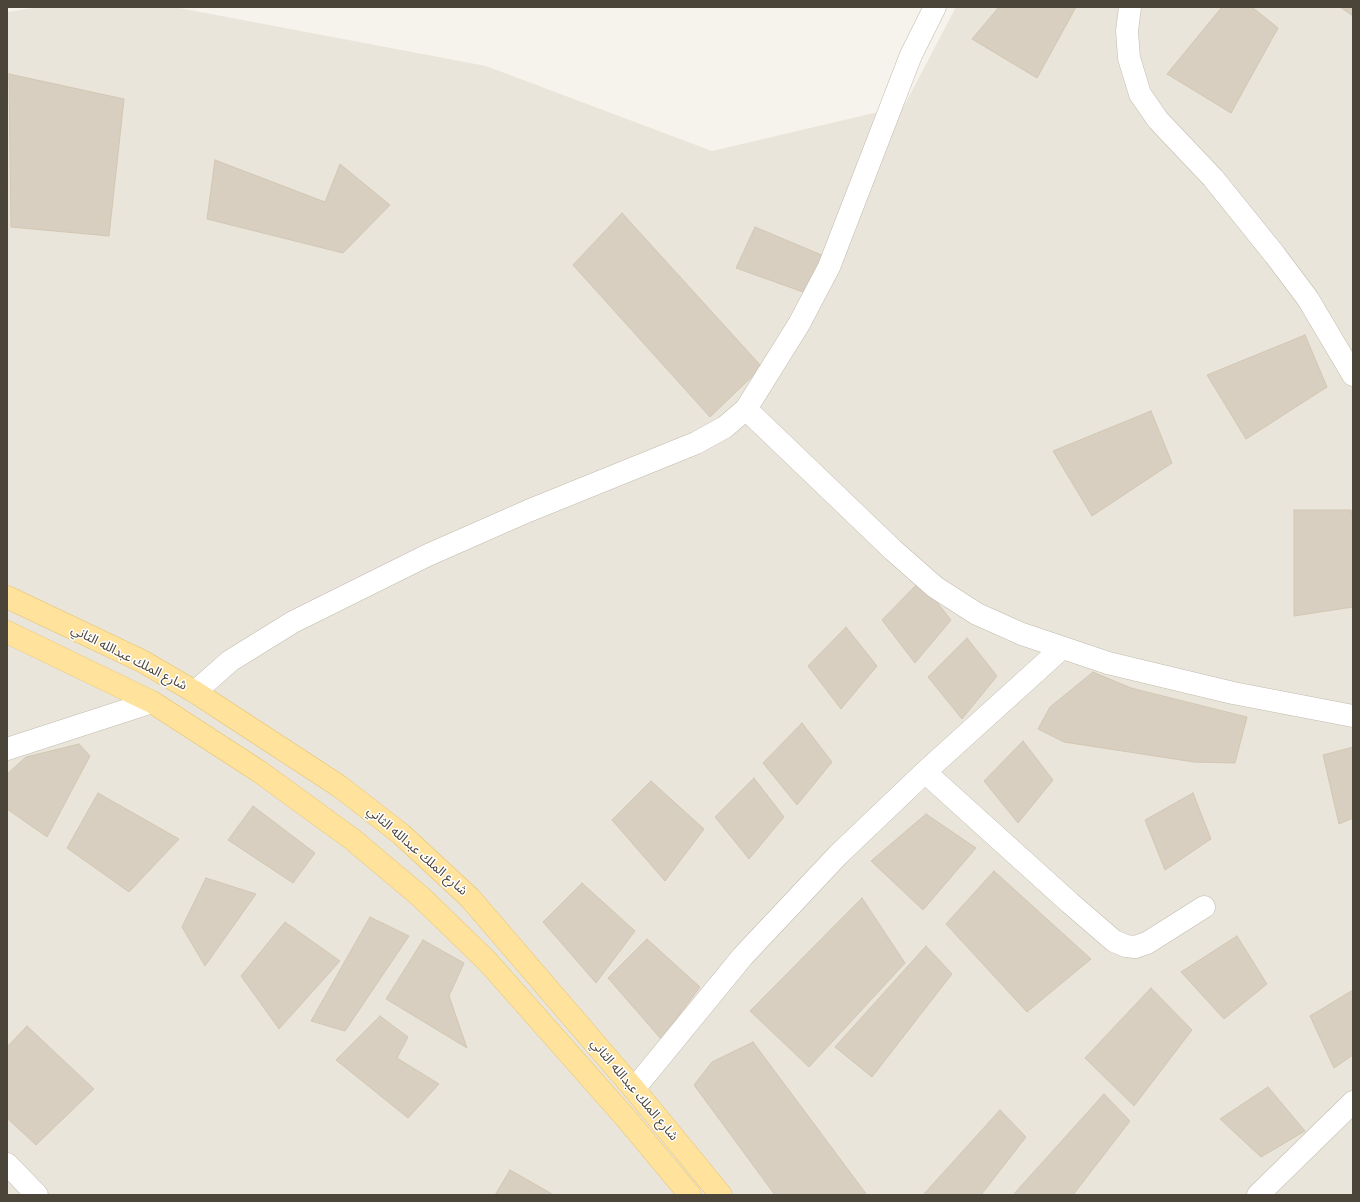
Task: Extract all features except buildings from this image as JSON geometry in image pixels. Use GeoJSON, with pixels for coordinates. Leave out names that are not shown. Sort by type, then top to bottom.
{"type":"FeatureCollection","features":[{"type":"Feature","properties":{"kind":"main road","name":"شارع الملك عبدالله الثاني"},"geometry":{"type":"LineString","coordinates":[[7,597],[142,661],[195,692],[340,786],[401,834],[470,898],[634,1089],[721,1195]]}},
{"type":"Feature","properties":{"kind":"main road","name":"شارع الملك عبدالله الثاني"},"geometry":{"type":"LineString","coordinates":[[7,632],[152,702],[260,772],[346,835],[421,897],[488,962],[625,1117],[690,1195]]}},
{"type":"Feature","properties":{"kind":"street"},"geometry":{"type":"LineString","coordinates":[[195,692],[230,661],[293,622],[428,555],[528,511],[696,443],[725,427],[746,409],[791,337],[829,267],[911,55],[935,7]]}},
{"type":"Feature","properties":{"kind":"street"},"geometry":{"type":"LineString","coordinates":[[1130,7],[1127,31],[1129,58],[1140,94],[1158,120],[1213,178],[1276,255],[1308,300],[1353,375]]}},
{"type":"Feature","properties":{"kind":"street"},"geometry":{"type":"LineString","coordinates":[[746,409],[893,550],[935,587],[977,614],[1022,634],[1108,663],[1233,693],[1353,716]]}},
{"type":"Feature","properties":{"kind":"street"},"geometry":{"type":"LineString","coordinates":[[634,1089],[748,950],[838,855],[925,772],[1062,648]]}},
{"type":"Feature","properties":{"kind":"street"},"geometry":{"type":"LineString","coordinates":[[7,749],[152,702]]}},
{"type":"Feature","properties":{"kind":"street"},"geometry":{"type":"LineString","coordinates":[[925,772],[1114,941],[1126,946],[1135,947],[1147,944],[1204,907]]}},
{"type":"Feature","properties":{"kind":"street"},"geometry":{"type":"LineString","coordinates":[[1258,1195],[1353,1102]]}},
{"type":"Feature","properties":{"kind":"street"},"geometry":{"type":"LineString","coordinates":[[7,1164],[37,1195]]}},
{"type":"Feature","properties":{"kind":"shaded area"},"geometry":{"type":"Polygon","coordinates":[[[39,7],[174,7],[486,66],[712,151],[904,106],[956,7],[1353,7],[1353,1195],[7,1195],[7,12],[39,7]]]}}]}
